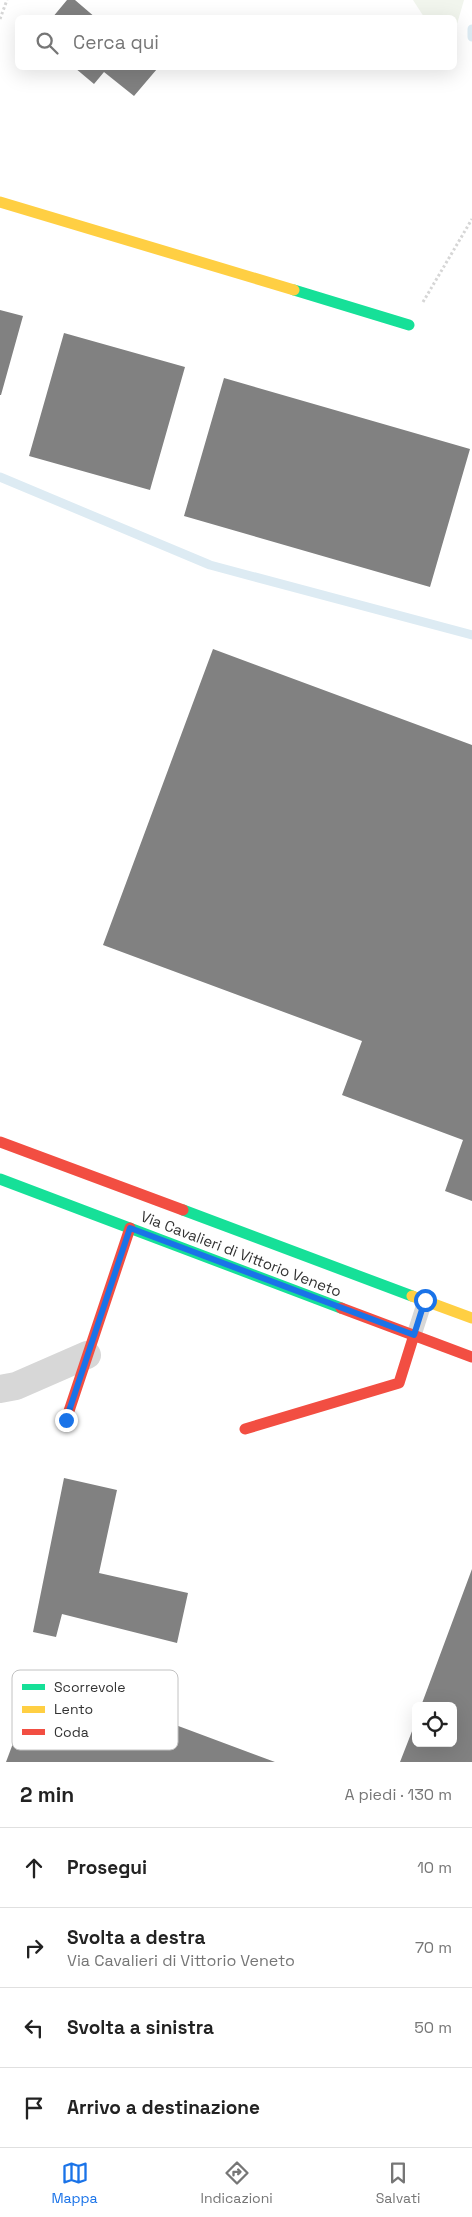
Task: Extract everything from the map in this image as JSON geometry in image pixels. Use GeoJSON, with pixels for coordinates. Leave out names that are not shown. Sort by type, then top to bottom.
{"type":"FeatureCollection","features":[{"type":"Feature","properties":{"kind":"street"},"geometry":{"type":"LineString","coordinates":[[0,202],[409,325]]}},
{"type":"Feature","properties":{"kind":"street","name":"Via Cavalieri di Vittorio Veneto"},"geometry":{"type":"LineString","coordinates":[[0,1142],[472,1318]]}},
{"type":"Feature","properties":{"kind":"street","name":"Via Cavalieri di Vittorio Veneto"},"geometry":{"type":"LineString","coordinates":[[0,1179],[472,1357]]}},
{"type":"Feature","properties":{"kind":"street"},"geometry":{"type":"LineString","coordinates":[[66,1420],[130,1228]]}},
{"type":"Feature","properties":{"kind":"street"},"geometry":{"type":"LineString","coordinates":[[245,1429],[399,1383],[414,1335]]}},
{"type":"Feature","properties":{"kind":"street"},"geometry":{"type":"LineString","coordinates":[[0,1389],[16,1386],[88,1355]]}},
{"type":"Feature","properties":{"kind":"lane"},"geometry":{"type":"LineString","coordinates":[[414,1335],[425,1300]]}},
{"type":"Feature","properties":{"kind":"path"},"geometry":{"type":"LineString","coordinates":[[0,19],[7,0]]}},
{"type":"Feature","properties":{"kind":"path"},"geometry":{"type":"LineString","coordinates":[[409,325],[472,219]]}},
{"type":"Feature","properties":{"kind":"shaded area"},"geometry":{"type":"Polygon","coordinates":[[[413,0],[464,0],[457,24],[457,15],[423,15],[413,0]]]}},
{"type":"Feature","properties":{"kind":"building"},"geometry":{"type":"Polygon","coordinates":[[[67,0],[75,0],[92,15],[54,15],[67,0]]]}},
{"type":"Feature","properties":{"kind":"building"},"geometry":{"type":"Polygon","coordinates":[[[77,70],[156,70],[134,96],[104,72],[94,84],[77,70]]]}},
{"type":"Feature","properties":{"kind":"building"},"geometry":{"type":"Polygon","coordinates":[[[0,310],[23,316],[1,395],[0,395],[0,310]]]}},
{"type":"Feature","properties":{"kind":"building"},"geometry":{"type":"Polygon","coordinates":[[[64,333],[185,367],[150,490],[29,456],[64,333]]]}},
{"type":"Feature","properties":{"kind":"building"},"geometry":{"type":"Polygon","coordinates":[[[224,378],[470,449],[430,587],[184,516],[224,378]]]}},
{"type":"Feature","properties":{"kind":"building"},"geometry":{"type":"Polygon","coordinates":[[[213,649],[472,745],[472,1201],[445,1191],[463,1140],[342,1095],[362,1041],[103,945],[213,649]]]}},
{"type":"Feature","properties":{"kind":"building"},"geometry":{"type":"Polygon","coordinates":[[[64,1478],[117,1490],[99,1573],[188,1593],[177,1643],[62,1614],[56,1637],[33,1632],[64,1478]]]}},
{"type":"Feature","properties":{"kind":"building"},"geometry":{"type":"Polygon","coordinates":[[[472,1569],[472,1762],[400,1762],[412,1731],[412,1747],[457,1747],[457,1702],[422,1702],[472,1569]]]}},
{"type":"Feature","properties":{"kind":"building"},"geometry":{"type":"Polygon","coordinates":[[[178,1726],[275,1762],[6,1762],[12,1746],[12,1750],[178,1750],[178,1726]]]}},
{"type":"Feature","properties":{"kind":"waterway"},"geometry":{"type":"LineString","coordinates":[[472,29],[472,37]]}},
{"type":"Feature","properties":{"kind":"waterway"},"geometry":{"type":"LineString","coordinates":[[0,477],[210,565],[472,635]]}},
{"type":"Feature","properties":{"kind":"traffic: fast"},"geometry":{"type":"LineString","coordinates":[[294,290],[409,325]]}},
{"type":"Feature","properties":{"kind":"traffic: fast"},"geometry":{"type":"LineString","coordinates":[[0,1179],[341,1308]]}},
{"type":"Feature","properties":{"kind":"traffic: fast"},"geometry":{"type":"LineString","coordinates":[[183,1210],[412,1296]]}},
{"type":"Feature","properties":{"kind":"traffic: slow"},"geometry":{"type":"LineString","coordinates":[[0,202],[294,290]]}},
{"type":"Feature","properties":{"kind":"traffic: slow"},"geometry":{"type":"LineString","coordinates":[[412,1296],[472,1318]]}},
{"type":"Feature","properties":{"kind":"traffic: jam"},"geometry":{"type":"LineString","coordinates":[[0,1142],[183,1210]]}},
{"type":"Feature","properties":{"kind":"traffic: jam"},"geometry":{"type":"LineString","coordinates":[[66,1420],[130,1228]]}},
{"type":"Feature","properties":{"kind":"traffic: jam"},"geometry":{"type":"LineString","coordinates":[[341,1308],[472,1357]]}},
{"type":"Feature","properties":{"kind":"traffic: jam"},"geometry":{"type":"LineString","coordinates":[[245,1429],[399,1383],[414,1335]]}},
{"type":"Feature","properties":{"kind":"route"},"geometry":{"type":"LineString","coordinates":[[66,1420],[130,1228],[414,1335],[425,1300]]}}]}
